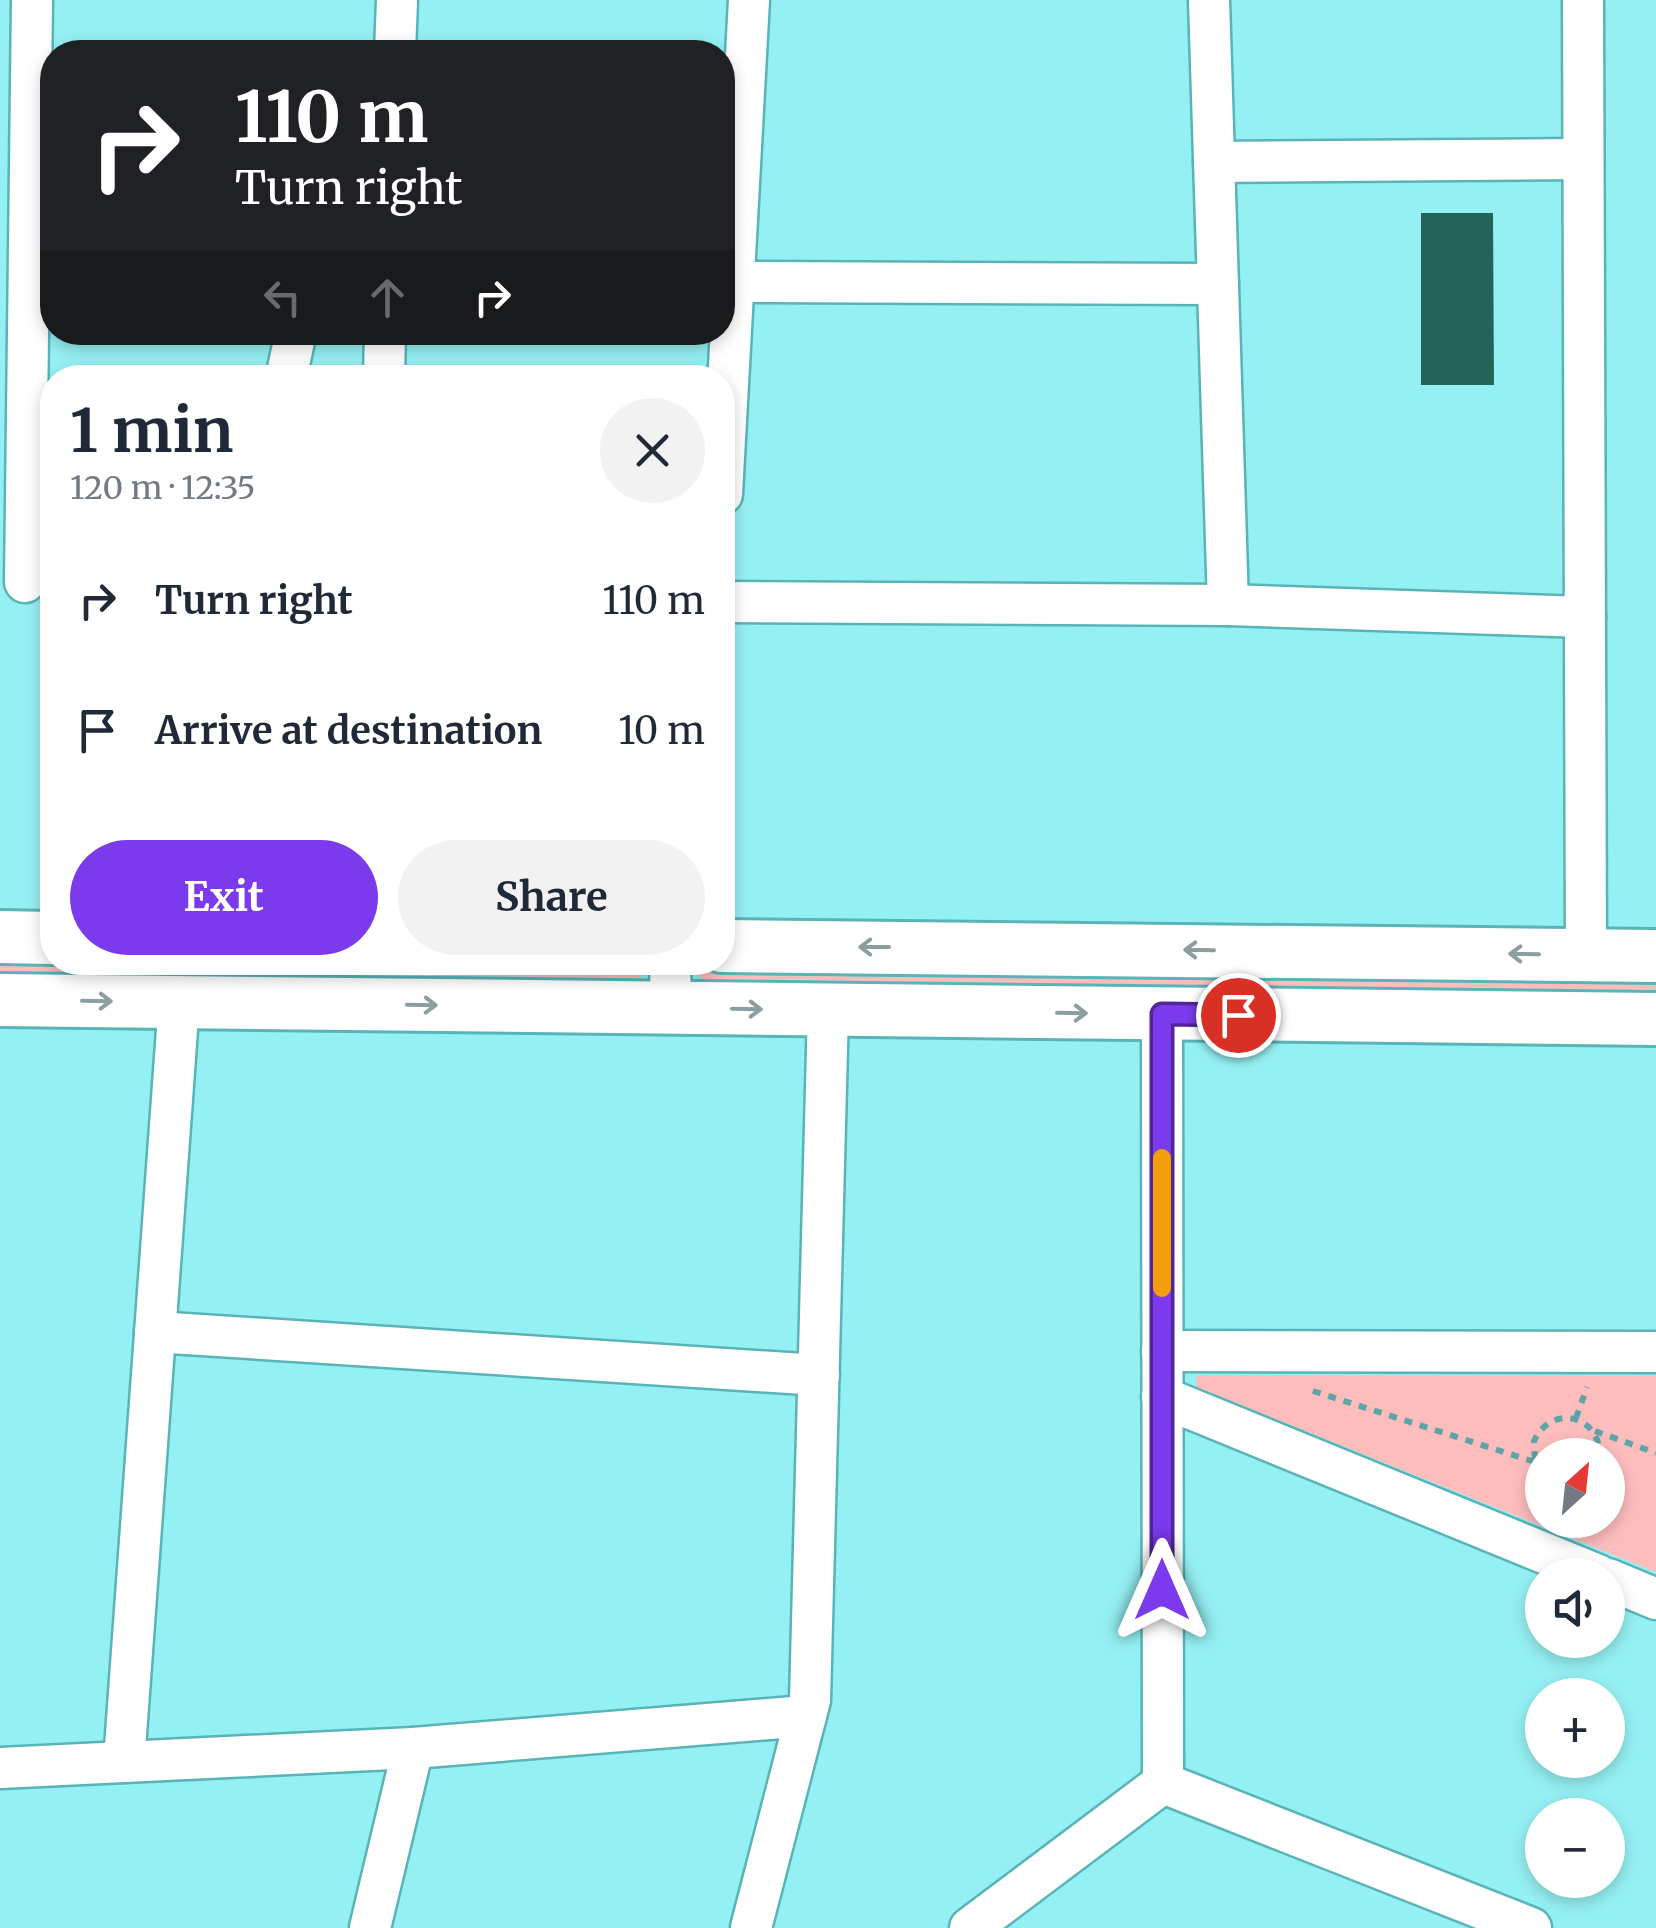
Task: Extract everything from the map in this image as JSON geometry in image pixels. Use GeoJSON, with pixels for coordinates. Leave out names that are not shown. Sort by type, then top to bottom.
{"type":"FeatureCollection","features":[{"type":"Feature","properties":{"kind":"main road"},"geometry":{"type":"LineString","coordinates":[[0,937],[40,938]]}},
{"type":"Feature","properties":{"kind":"main road"},"geometry":{"type":"LineString","coordinates":[[735,946],[1656,956]]}},
{"type":"Feature","properties":{"kind":"main road"},"geometry":{"type":"LineString","coordinates":[[0,1000],[178,1002],[670,985],[828,1010],[1656,1019]]}},
{"type":"Feature","properties":{"kind":"street"},"geometry":{"type":"LineString","coordinates":[[26,583],[32,0]]}},
{"type":"Feature","properties":{"kind":"street"},"geometry":{"type":"LineString","coordinates":[[395,40],[397,0]]}},
{"type":"Feature","properties":{"kind":"street"},"geometry":{"type":"LineString","coordinates":[[735,263],[749,0]]}},
{"type":"Feature","properties":{"kind":"street"},"geometry":{"type":"LineString","coordinates":[[1209,0],[1228,605]]}},
{"type":"Feature","properties":{"kind":"street"},"geometry":{"type":"LineString","coordinates":[[1582,0],[1586,955]]}},
{"type":"Feature","properties":{"kind":"street"},"geometry":{"type":"LineString","coordinates":[[1214,162],[1583,158]]}},
{"type":"Feature","properties":{"kind":"street"},"geometry":{"type":"LineString","coordinates":[[0,255],[30,161]]}},
{"type":"Feature","properties":{"kind":"street"},"geometry":{"type":"LineString","coordinates":[[735,282],[1218,284]]}},
{"type":"Feature","properties":{"kind":"street"},"geometry":{"type":"LineString","coordinates":[[735,602],[1228,605],[1585,617]]}},
{"type":"Feature","properties":{"kind":"street"},"geometry":{"type":"LineString","coordinates":[[124,1762],[178,1002]]}},
{"type":"Feature","properties":{"kind":"street"},"geometry":{"type":"LineString","coordinates":[[751,1928],[806,1716],[828,1010]]}},
{"type":"Feature","properties":{"kind":"street"},"geometry":{"type":"LineString","coordinates":[[1162,1014],[1162,1783]]}},
{"type":"Feature","properties":{"kind":"street"},"geometry":{"type":"LineString","coordinates":[[155,1332],[818,1375]]}},
{"type":"Feature","properties":{"kind":"street"},"geometry":{"type":"LineString","coordinates":[[1162,1351],[1656,1352]]}},
{"type":"Feature","properties":{"kind":"street"},"geometry":{"type":"LineString","coordinates":[[1162,1397],[1556,1558]]}},
{"type":"Feature","properties":{"kind":"street"},"geometry":{"type":"LineString","coordinates":[[1625,1586],[1656,1599]]}},
{"type":"Feature","properties":{"kind":"street"},"geometry":{"type":"LineString","coordinates":[[0,1768],[413,1748],[806,1716]]}},
{"type":"Feature","properties":{"kind":"street"},"geometry":{"type":"LineString","coordinates":[[370,1928],[413,1748]]}},
{"type":"Feature","properties":{"kind":"street"},"geometry":{"type":"LineString","coordinates":[[970,1928],[1162,1783]]}},
{"type":"Feature","properties":{"kind":"street"},"geometry":{"type":"LineString","coordinates":[[1162,1783],[1531,1928]]}},
{"type":"Feature","properties":{"kind":"path"},"geometry":{"type":"LineString","coordinates":[[1576,1418],[1592,1376]]}},
{"type":"Feature","properties":{"kind":"path"},"geometry":{"type":"LineString","coordinates":[[1299,1386],[1525,1459]]}},
{"type":"Feature","properties":{"kind":"path"},"geometry":{"type":"LineString","coordinates":[[1535,1438],[1555,1418],[1576,1418],[1594,1431],[1656,1453]]}},
{"type":"Feature","properties":{"kind":"path"},"geometry":{"type":"LineString","coordinates":[[1594,1431],[1596,1438]]}},
{"type":"Feature","properties":{"kind":"shaded area"},"geometry":{"type":"Polygon","coordinates":[[[0,954],[40,960],[40,971],[0,971],[0,954]]]}},
{"type":"Feature","properties":{"kind":"shaded area"},"geometry":{"type":"Polygon","coordinates":[[[735,962],[1656,974],[1656,992],[703,979],[698,975],[735,975],[735,962]]]}},
{"type":"Feature","properties":{"kind":"shaded area"},"geometry":{"type":"Polygon","coordinates":[[[365,975],[642,975],[639,978],[365,975]]]}},
{"type":"Feature","properties":{"kind":"shaded area"},"geometry":{"type":"Polygon","coordinates":[[[1197,1375],[1656,1376],[1656,1572],[1571,1538],[1625,1538],[1625,1438],[1525,1438],[1525,1519],[1196,1387],[1197,1375]]]}},
{"type":"Feature","properties":{"kind":"building"},"geometry":{"type":"Polygon","coordinates":[[[1421,213],[1493,213],[1494,385],[1421,385],[1421,213]]]}},
{"type":"Feature","properties":{"kind":"slow traffic"},"geometry":{"type":"LineString","coordinates":[[1162,1158],[1162,1288]]}},
{"type":"Feature","properties":{"kind":"route"},"geometry":{"type":"LineString","coordinates":[[1162,1590],[1162,1014],[1238,1015]]}}]}
